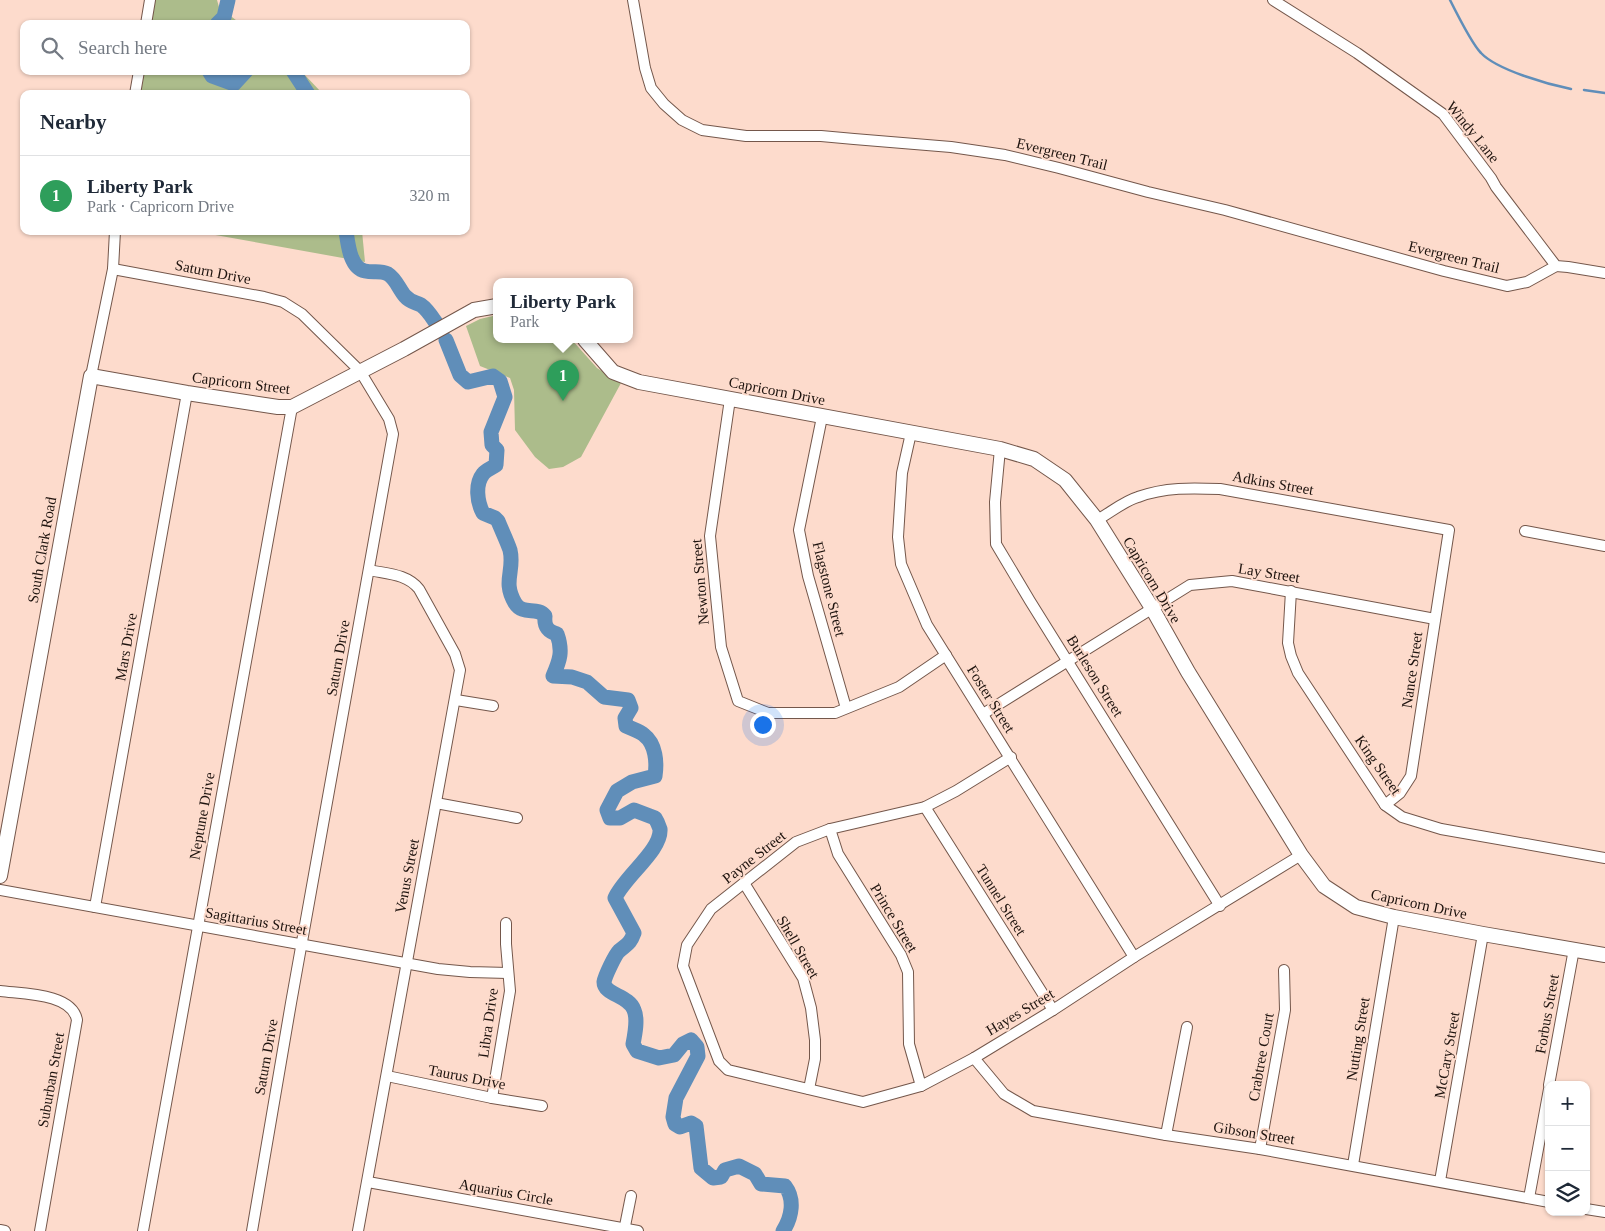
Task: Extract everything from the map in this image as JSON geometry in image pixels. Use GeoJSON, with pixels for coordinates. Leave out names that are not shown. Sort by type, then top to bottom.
{"type":"FeatureCollection","features":[{"type":"Feature","properties":{"kind":"street"},"geometry":{"type":"LineString","coordinates":[[147,20],[150,0]]}},
{"type":"Feature","properties":{"kind":"street","name":"Evergreen Trail"},"geometry":{"type":"LineString","coordinates":[[633,0],[645,68],[651,88],[664,104],[682,120],[702,130],[746,136],[854,138],[1005,155],[1225,210],[1444,271],[1507,286],[1527,282],[1556,266]]}},
{"type":"Feature","properties":{"kind":"street","name":"Windy Lane"},"geometry":{"type":"LineString","coordinates":[[1273,0],[1357,53],[1442,114],[1556,266]]}},
{"type":"Feature","properties":{"kind":"street"},"geometry":{"type":"LineString","coordinates":[[137,90],[138,75]]}},
{"type":"Feature","properties":{"kind":"street","name":"South Clark Road"},"geometry":{"type":"LineString","coordinates":[[0,876],[91,376],[113,269],[115,235]]}},
{"type":"Feature","properties":{"kind":"street"},"geometry":{"type":"LineString","coordinates":[[1556,266],[1568,266],[1605,273]]}},
{"type":"Feature","properties":{"kind":"street","name":"Saturn Drive"},"geometry":{"type":"LineString","coordinates":[[113,269],[283,302],[302,314],[360,371],[389,419],[393,434],[252,1231]]}},
{"type":"Feature","properties":{"kind":"street","name":"Capricorn Street"},"geometry":{"type":"LineString","coordinates":[[91,376],[187,393],[278,407],[292,407],[474,310],[493,307]]}},
{"type":"Feature","properties":{"kind":"street","name":"Capricorn Drive"},"geometry":{"type":"LineString","coordinates":[[588,343],[613,372],[639,382],[1000,449],[1034,459],[1065,480],[1097,520],[1301,855],[1324,886],[1356,907],[1394,917],[1605,955]]}},
{"type":"Feature","properties":{"kind":"street","name":"Mars Drive"},"geometry":{"type":"LineString","coordinates":[[95,907],[187,393]]}},
{"type":"Feature","properties":{"kind":"street","name":"Newton Street"},"geometry":{"type":"LineString","coordinates":[[730,398],[710,536],[721,647],[738,700],[768,713],[835,713],[846,708]]}},
{"type":"Feature","properties":{"kind":"street","name":"Neptune Drive"},"geometry":{"type":"LineString","coordinates":[[143,1231],[292,407]]}},
{"type":"Feature","properties":{"kind":"street","name":"Flagstone Street"},"geometry":{"type":"LineString","coordinates":[[822,417],[799,530],[808,576],[846,708]]}},
{"type":"Feature","properties":{"kind":"street","name":"Foster Street"},"geometry":{"type":"LineString","coordinates":[[911,433],[902,473],[898,537],[901,564],[927,625],[1134,958]]}},
{"type":"Feature","properties":{"kind":"street","name":"Burleson Street"},"geometry":{"type":"LineString","coordinates":[[1000,449],[995,502],[996,544],[1220,906]]}},
{"type":"Feature","properties":{"kind":"street","name":"Adkins Street"},"geometry":{"type":"LineString","coordinates":[[1097,520],[1136,497],[1186,488],[1220,489],[1449,530]]}},
{"type":"Feature","properties":{"kind":"street","name":"Nance Street"},"geometry":{"type":"LineString","coordinates":[[1385,805],[1400,793],[1411,776],[1449,530]]}},
{"type":"Feature","properties":{"kind":"street"},"geometry":{"type":"LineString","coordinates":[[1525,531],[1605,546]]}},
{"type":"Feature","properties":{"kind":"street","name":"Venus Street"},"geometry":{"type":"LineString","coordinates":[[358,1231],[460,670],[455,654],[413,582],[400,576],[369,570]]}},
{"type":"Feature","properties":{"kind":"street","name":"Lay Street"},"geometry":{"type":"LineString","coordinates":[[983,714],[1190,585],[1232,581],[1435,619]]}},
{"type":"Feature","properties":{"kind":"street","name":"King Street"},"geometry":{"type":"LineString","coordinates":[[1291,591],[1288,643],[1298,673],[1385,805],[1402,817],[1441,830],[1605,858]]}},
{"type":"Feature","properties":{"kind":"street"},"geometry":{"type":"LineString","coordinates":[[846,708],[899,687],[946,655]]}},
{"type":"Feature","properties":{"kind":"street"},"geometry":{"type":"LineString","coordinates":[[456,700],[493,706]]}},
{"type":"Feature","properties":{"kind":"street","name":"Payne Street"},"geometry":{"type":"LineString","coordinates":[[728,1070],[719,1061],[683,966],[687,945],[711,909],[796,842],[830,829],[925,807],[956,791],[1010,757]]}},
{"type":"Feature","properties":{"kind":"street"},"geometry":{"type":"LineString","coordinates":[[436,803],[518,818]]}},
{"type":"Feature","properties":{"kind":"street","name":"Tunnel Street"},"geometry":{"type":"LineString","coordinates":[[925,807],[1053,1010]]}},
{"type":"Feature","properties":{"kind":"street","name":"Prince Street"},"geometry":{"type":"LineString","coordinates":[[830,829],[838,854],[901,955],[908,972],[909,1044],[921,1086]]}},
{"type":"Feature","properties":{"kind":"street","name":"Hayes Street"},"geometry":{"type":"LineString","coordinates":[[728,1070],[863,1102],[921,1086],[974,1058],[1053,1010],[1301,855]]}},
{"type":"Feature","properties":{"kind":"street","name":"Shell Street"},"geometry":{"type":"LineString","coordinates":[[744,883],[803,978],[811,1008],[815,1040],[815,1059],[809,1089]]}},
{"type":"Feature","properties":{"kind":"street","name":"Sagittarius Street"},"geometry":{"type":"LineString","coordinates":[[0,890],[406,963],[470,972],[508,973]]}},
{"type":"Feature","properties":{"kind":"street","name":"Nutting Street"},"geometry":{"type":"LineString","coordinates":[[1353,1165],[1394,917]]}},
{"type":"Feature","properties":{"kind":"street","name":"Libra Drive"},"geometry":{"type":"LineString","coordinates":[[492,1098],[510,991],[506,922]]}},
{"type":"Feature","properties":{"kind":"street","name":"McCary Street"},"geometry":{"type":"LineString","coordinates":[[1440,1181],[1483,934]]}},
{"type":"Feature","properties":{"kind":"street","name":"Forbus Street"},"geometry":{"type":"LineString","coordinates":[[1550,1081],[1574,949]]}},
{"type":"Feature","properties":{"kind":"street","name":"Crabtree Court"},"geometry":{"type":"LineString","coordinates":[[1260,1149],[1285,1010],[1284,970]]}},
{"type":"Feature","properties":{"kind":"street","name":"Suburban Street"},"geometry":{"type":"LineString","coordinates":[[0,991],[57,999],[76,1014],[77,1020],[40,1231]]}},
{"type":"Feature","properties":{"kind":"street"},"geometry":{"type":"LineString","coordinates":[[1166,1135],[1187,1027]]}},
{"type":"Feature","properties":{"kind":"street","name":"Gibson Street"},"geometry":{"type":"LineString","coordinates":[[974,1058],[1004,1094],[1033,1111],[1166,1135],[1353,1165],[1545,1201]]}},
{"type":"Feature","properties":{"kind":"street","name":"Taurus Drive"},"geometry":{"type":"LineString","coordinates":[[387,1076],[492,1098],[542,1106]]}},
{"type":"Feature","properties":{"kind":"street"},"geometry":{"type":"LineString","coordinates":[[1529,1198],[1545,1111]]}},
{"type":"Feature","properties":{"kind":"street","name":"Aquarius Circle"},"geometry":{"type":"LineString","coordinates":[[368,1182],[624,1230],[638,1231]]}},
{"type":"Feature","properties":{"kind":"street"},"geometry":{"type":"LineString","coordinates":[[624,1230],[631,1196]]}},
{"type":"Feature","properties":{"kind":"street"},"geometry":{"type":"LineString","coordinates":[[1590,1210],[1605,1212]]}},
{"type":"Feature","properties":{"kind":"street"},"geometry":{"type":"LineString","coordinates":[[0,1230],[5,1231]]}},
{"type":"Feature","properties":{"kind":"green space"},"geometry":{"type":"Polygon","coordinates":[[[155,0],[217,0],[219,7],[236,20],[152,20],[155,0]]]}},
{"type":"Feature","properties":{"kind":"green space"},"geometry":{"type":"Polygon","coordinates":[[[143,75],[305,75],[319,90],[142,90],[143,75]]]}},
{"type":"Feature","properties":{"kind":"green space"},"geometry":{"type":"Polygon","coordinates":[[[215,235],[362,235],[365,262],[215,235]]]}},
{"type":"Feature","properties":{"kind":"green space"},"geometry":{"type":"Polygon","coordinates":[[[493,316],[493,343],[575,343],[597,368],[621,383],[581,457],[563,467],[549,469],[535,457],[515,430],[514,390],[510,378],[480,366],[466,326],[480,319],[493,316]]]}},
{"type":"Feature","properties":{"kind":"waterway"},"geometry":{"type":"LineString","coordinates":[[221,20],[224,17],[228,0]]}},
{"type":"Feature","properties":{"kind":"waterway"},"geometry":{"type":"LineString","coordinates":[[1450,0],[1474,43],[1488,59],[1523,76],[1571,89]]}},
{"type":"Feature","properties":{"kind":"waterway"},"geometry":{"type":"LineString","coordinates":[[211,75],[234,84],[242,75]]}},
{"type":"Feature","properties":{"kind":"waterway"},"geometry":{"type":"LineString","coordinates":[[296,75],[305,90]]}},
{"type":"Feature","properties":{"kind":"waterway"},"geometry":{"type":"LineString","coordinates":[[1584,90],[1605,93]]}},
{"type":"Feature","properties":{"kind":"waterway"},"geometry":{"type":"LineString","coordinates":[[347,235],[351,255],[360,269],[388,274],[407,298],[421,305],[436,323]]}},
{"type":"Feature","properties":{"kind":"waterway"},"geometry":{"type":"LineString","coordinates":[[446,340],[460,375],[468,382],[493,376],[500,381],[505,397],[491,432],[492,445],[497,450],[496,465],[487,470],[480,478],[478,493],[479,504],[483,513],[498,521],[510,550],[509,588],[515,603],[522,609],[542,613],[545,616],[547,628],[557,634],[560,655],[553,676],[572,677],[587,682],[604,697],[628,700],[631,708],[625,718],[626,726],[640,732],[648,739],[655,754],[655,776],[632,782],[617,791],[607,810],[610,818],[620,818],[634,810],[655,818],[660,829],[655,846],[626,881],[615,898],[634,933],[630,942],[619,951],[613,961],[604,982],[605,986],[612,993],[627,1001],[634,1010],[636,1022],[633,1044],[637,1051],[659,1058],[674,1055],[683,1044],[691,1040],[697,1047],[698,1056],[676,1098],[673,1117],[675,1124],[680,1127],[691,1123],[696,1126],[701,1168],[713,1178],[721,1177],[725,1170],[739,1166],[755,1174],[761,1184],[785,1186],[790,1197],[791,1208],[789,1220],[783,1231]]}},
{"type":"Feature","properties":{"kind":"place","name":"Liberty Park"},"geometry":{"type":"Point","coordinates":[563,401]}}]}
